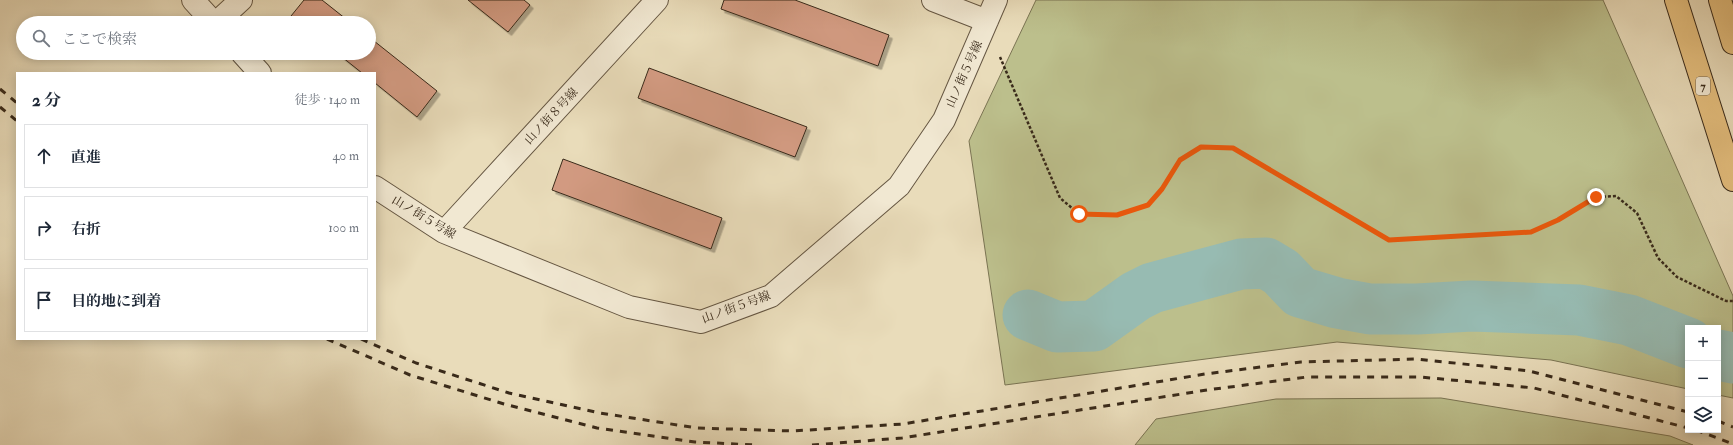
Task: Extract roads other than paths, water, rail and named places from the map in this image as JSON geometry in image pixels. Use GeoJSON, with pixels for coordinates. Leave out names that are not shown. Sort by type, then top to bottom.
{"type":"FeatureCollection","features":[{"type":"Feature","properties":{"kind":"highway","name":"7"},"geometry":{"type":"LineString","coordinates":[[1676,0],[1732,176]]}},
{"type":"Feature","properties":{"kind":"highway"},"geometry":{"type":"LineString","coordinates":[[1720,0],[1733,43]]}},
{"type":"Feature","properties":{"kind":"street"},"geometry":{"type":"LineString","coordinates":[[193,0],[208,16]]}},
{"type":"Feature","properties":{"kind":"street"},"geometry":{"type":"LineString","coordinates":[[223,16],[241,0]]}},
{"type":"Feature","properties":{"kind":"street","name":"山ノ街８号線"},"geometry":{"type":"LineString","coordinates":[[444,232],[657,0]]}},
{"type":"Feature","properties":{"kind":"street"},"geometry":{"type":"LineString","coordinates":[[933,0],[987,21]]}},
{"type":"Feature","properties":{"kind":"street","name":"山ノ街５号線"},"geometry":{"type":"LineString","coordinates":[[376,188],[444,232],[629,307],[701,322],[771,296],[899,186],[944,120],[996,0]]}},
{"type":"Feature","properties":{"kind":"street"},"geometry":{"type":"LineString","coordinates":[[248,60],[259,72]]}},
{"type":"Feature","properties":{"kind":"waterway"},"geometry":{"type":"LineString","coordinates":[[1028,315],[1057,327],[1094,326],[1136,296],[1152,288],[1241,264],[1266,263],[1281,272],[1300,292],[1337,303],[1370,309],[1417,309],[1472,306],[1579,310],[1629,320],[1685,342]]}},
{"type":"Feature","properties":{"kind":"waterway"},"geometry":{"type":"LineString","coordinates":[[1721,356],[1733,358]]}},
{"type":"Feature","properties":{"kind":"railway"},"geometry":{"type":"LineString","coordinates":[[0,89],[16,102]]}},
{"type":"Feature","properties":{"kind":"railway"},"geometry":{"type":"LineString","coordinates":[[0,107],[16,120]]}},
{"type":"Feature","properties":{"kind":"railway"},"geometry":{"type":"LineString","coordinates":[[329,340],[410,375],[504,404],[597,428],[695,442],[755,445]]}},
{"type":"Feature","properties":{"kind":"railway"},"geometry":{"type":"LineString","coordinates":[[363,340],[416,363],[509,393],[600,413],[697,428],[793,431],[903,424],[1205,374],[1301,362],[1417,359],[1529,371],[1685,411]]}},
{"type":"Feature","properties":{"kind":"railway"},"geometry":{"type":"LineString","coordinates":[[812,445],[902,438],[1207,390],[1307,377],[1421,377],[1534,388],[1685,427]]}},
{"type":"Feature","properties":{"kind":"railway"},"geometry":{"type":"LineString","coordinates":[[1721,422],[1733,427]]}},
{"type":"Feature","properties":{"kind":"railway"},"geometry":{"type":"LineString","coordinates":[[1704,433],[1733,444]]}}]}
